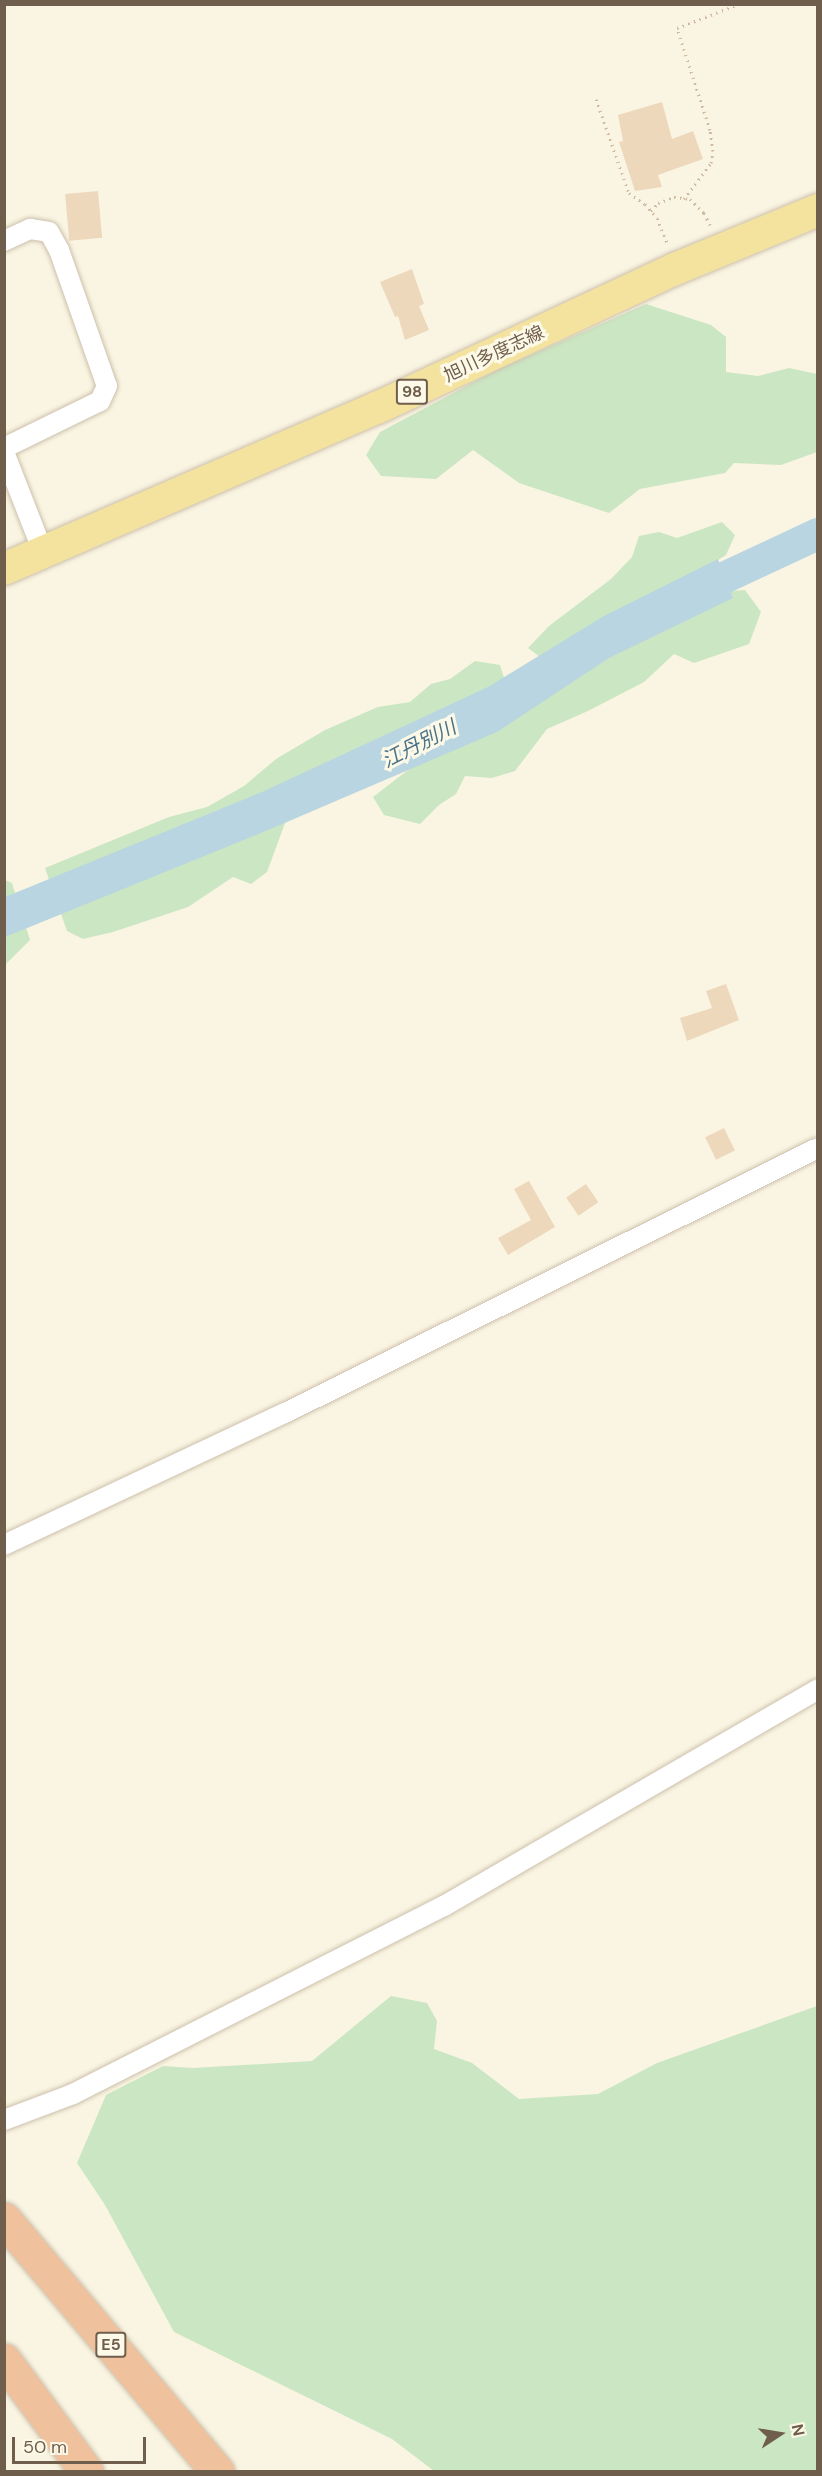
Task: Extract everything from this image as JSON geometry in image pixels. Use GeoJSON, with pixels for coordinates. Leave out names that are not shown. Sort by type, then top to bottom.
{"type":"FeatureCollection","features":[{"type":"Feature","properties":{"kind":"highway","name":"E5"},"geometry":{"type":"LineString","coordinates":[[4,2218],[218,2472]]}},
{"type":"Feature","properties":{"kind":"highway"},"geometry":{"type":"LineString","coordinates":[[4,2360],[87,2472]]}},
{"type":"Feature","properties":{"kind":"main road","name":"旭川多度志線"},"geometry":{"type":"LineString","coordinates":[[4,569],[379,407],[679,267],[818,210]]}},
{"type":"Feature","properties":{"kind":"street"},"geometry":{"type":"LineString","coordinates":[[4,241],[30,229],[49,232],[59,250],[107,386],[100,401],[4,450],[43,552]]}},
{"type":"Feature","properties":{"kind":"street"},"geometry":{"type":"LineString","coordinates":[[4,1545],[285,1413],[818,1148]]}},
{"type":"Feature","properties":{"kind":"street"},"geometry":{"type":"LineString","coordinates":[[4,2120],[83,2089],[444,1906],[818,1689]]}},
{"type":"Feature","properties":{"kind":"path"},"geometry":{"type":"LineString","coordinates":[[684,198],[711,163],[713,151],[710,130],[677,28],[739,4]]}},
{"type":"Feature","properties":{"kind":"path"},"geometry":{"type":"LineString","coordinates":[[596,99],[629,193],[657,218],[679,267]]}},
{"type":"Feature","properties":{"kind":"path"},"geometry":{"type":"LineString","coordinates":[[651,211],[658,203],[674,197],[690,199],[704,213],[721,250]]}},
{"type":"Feature","properties":{"kind":"green space"},"geometry":{"type":"Polygon","coordinates":[[[646,304],[711,325],[726,337],[726,372],[758,376],[789,368],[817,374],[817,452],[781,465],[734,463],[725,473],[640,489],[609,513],[519,483],[473,450],[436,479],[381,476],[366,455],[380,432],[497,370],[646,304]]]}},
{"type":"Feature","properties":{"kind":"green space"},"geometry":{"type":"Polygon","coordinates":[[[722,522],[735,535],[726,555],[665,593],[544,660],[528,648],[549,626],[611,579],[632,557],[639,536],[659,532],[677,538],[722,522]]]}},
{"type":"Feature","properties":{"kind":"green space"},"geometry":{"type":"Polygon","coordinates":[[[745,590],[761,612],[749,644],[694,663],[674,654],[644,682],[547,729],[515,771],[492,778],[465,776],[456,794],[439,805],[420,824],[384,815],[373,797],[421,760],[716,592],[745,590]]]}},
{"type":"Feature","properties":{"kind":"green space"},"geometry":{"type":"Polygon","coordinates":[[[475,661],[500,665],[507,687],[295,796],[267,872],[251,884],[233,877],[188,907],[113,932],[83,939],[67,931],[45,868],[169,817],[207,807],[244,786],[276,759],[325,730],[378,707],[410,702],[431,684],[450,679],[475,661]]]}},
{"type":"Feature","properties":{"kind":"green space"},"geometry":{"type":"Polygon","coordinates":[[[5,880],[12,883],[30,940],[5,965],[5,880]]]}},
{"type":"Feature","properties":{"kind":"green space"},"geometry":{"type":"Polygon","coordinates":[[[391,1996],[427,2003],[437,2021],[434,2049],[472,2063],[519,2099],[598,2094],[657,2063],[817,2006],[817,2471],[434,2471],[392,2439],[174,2332],[105,2205],[77,2163],[106,2095],[163,2066],[193,2068],[312,2061],[391,1996]]]}},
{"type":"Feature","properties":{"kind":"water"},"geometry":{"type":"Polygon","coordinates":[[[718,559],[733,598],[609,658],[497,732],[273,828],[5,937],[5,897],[262,792],[488,687],[604,616],[718,559]]]}},
{"type":"Feature","properties":{"kind":"building"},"geometry":{"type":"Polygon","coordinates":[[[662,102],[672,139],[693,131],[703,159],[658,175],[662,187],[635,191],[619,142],[623,141],[618,115],[662,102]]]}},
{"type":"Feature","properties":{"kind":"building"},"geometry":{"type":"Polygon","coordinates":[[[98,191],[102,238],[69,241],[65,194],[98,191]]]}},
{"type":"Feature","properties":{"kind":"building"},"geometry":{"type":"Polygon","coordinates":[[[412,269],[424,304],[419,306],[429,330],[405,340],[398,316],[395,317],[380,282],[412,269]]]}},
{"type":"Feature","properties":{"kind":"building"},"geometry":{"type":"Polygon","coordinates":[[[726,984],[739,1020],[687,1041],[680,1018],[712,1008],[706,991],[726,984]]]}},
{"type":"Feature","properties":{"kind":"building"},"geometry":{"type":"Polygon","coordinates":[[[724,1128],[735,1150],[716,1160],[705,1137],[724,1128]]]}},
{"type":"Feature","properties":{"kind":"building"},"geometry":{"type":"Polygon","coordinates":[[[529,1181],[555,1227],[508,1255],[498,1238],[531,1220],[514,1189],[529,1181]]]}},
{"type":"Feature","properties":{"kind":"building"},"geometry":{"type":"Polygon","coordinates":[[[586,1184],[598,1202],[578,1216],[566,1197],[586,1184]]]}},
{"type":"Feature","properties":{"kind":"waterway","name":"江丹別川"},"geometry":{"type":"LineString","coordinates":[[685,596],[818,534]]}}]}
